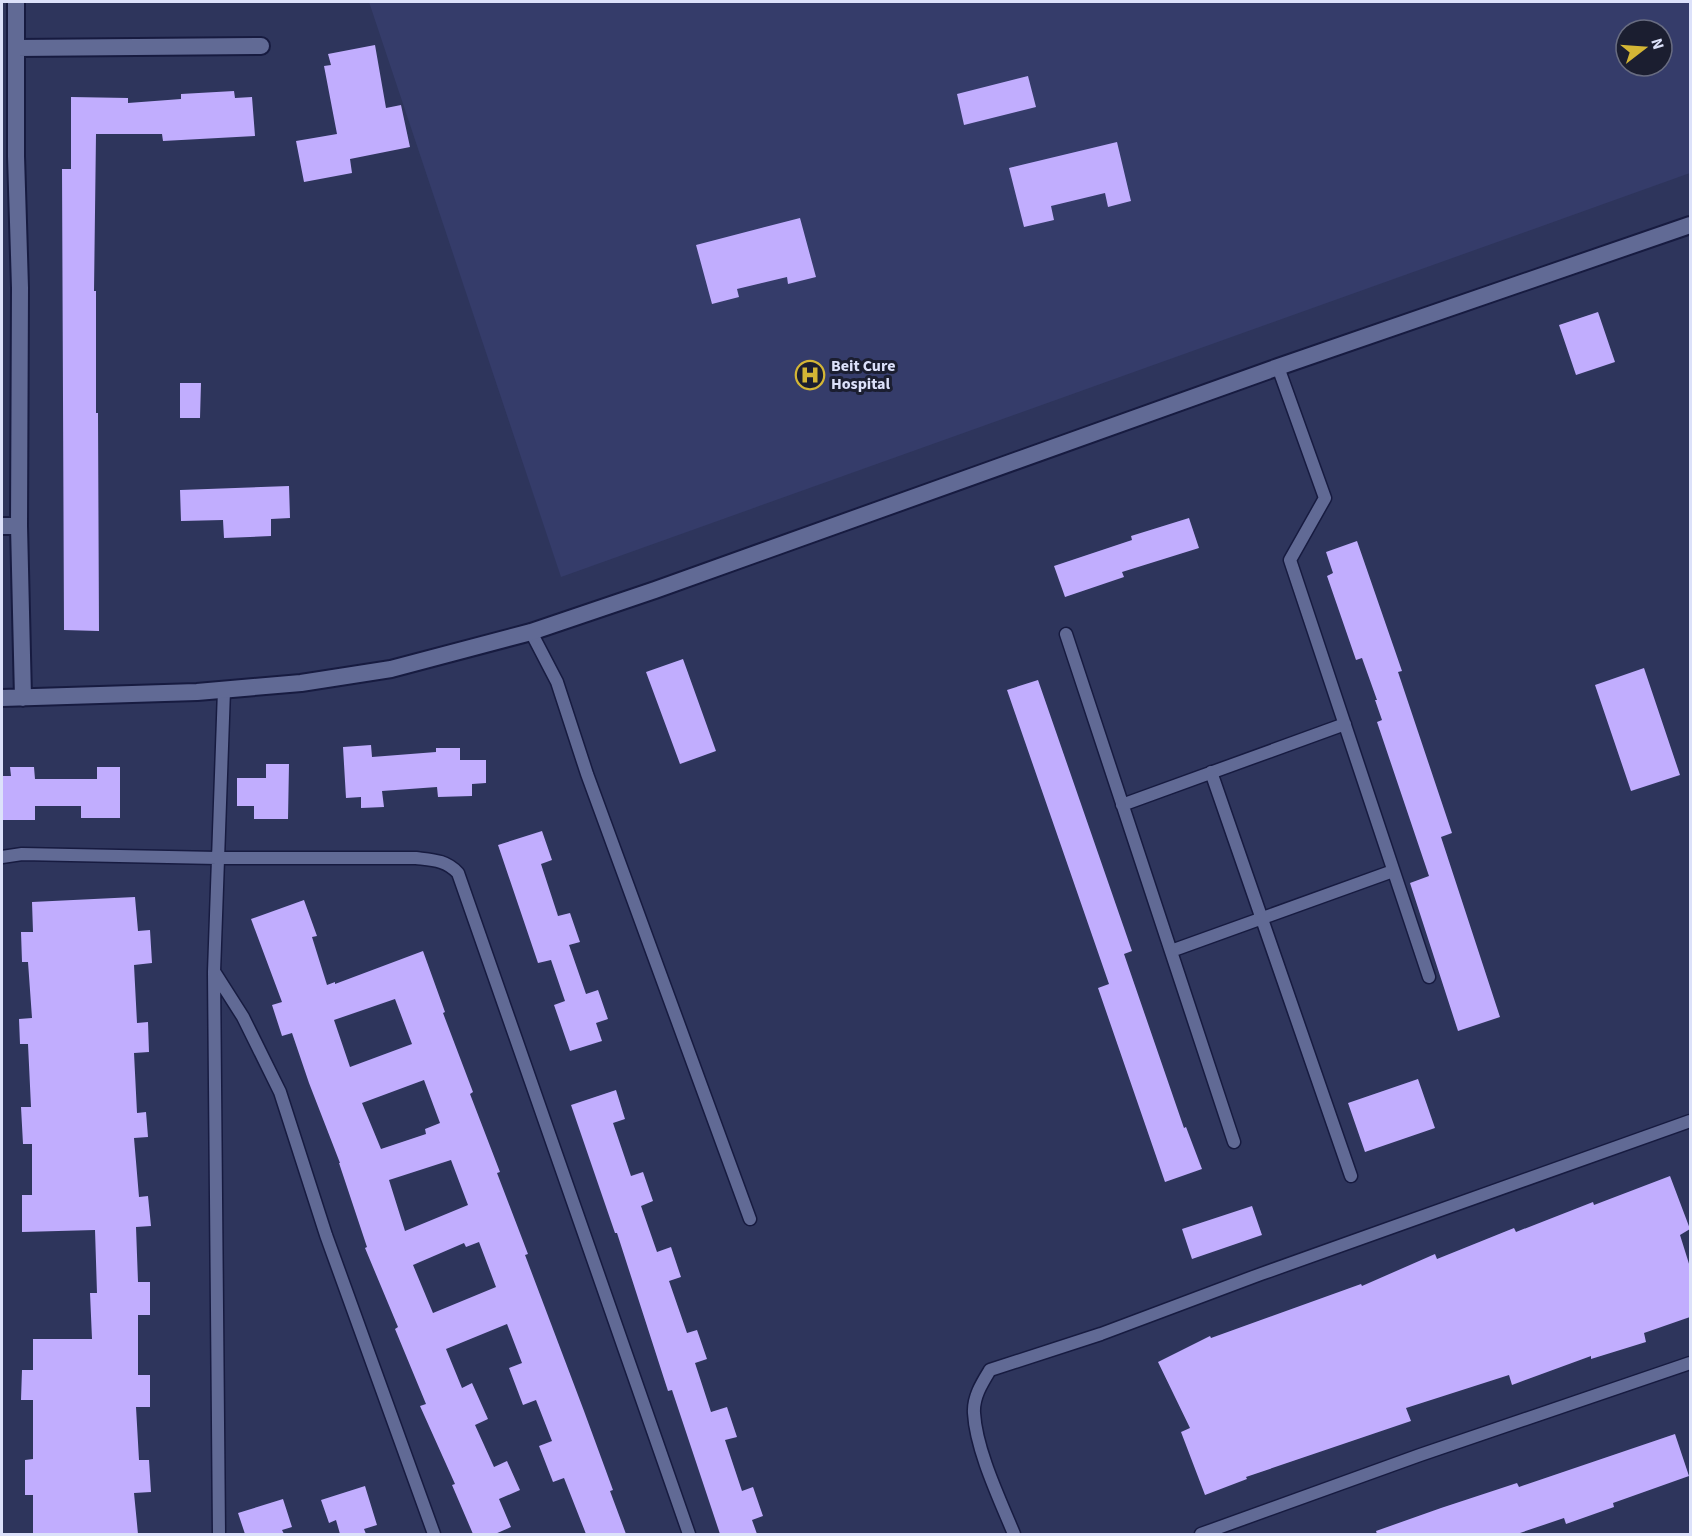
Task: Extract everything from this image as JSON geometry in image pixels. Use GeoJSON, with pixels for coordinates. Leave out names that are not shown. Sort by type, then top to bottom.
{"type":"FeatureCollection","features":[{"type":"Feature","properties":{"kind":"street"},"geometry":{"type":"LineString","coordinates":[[16,2],[23,698]]}},
{"type":"Feature","properties":{"kind":"street"},"geometry":{"type":"LineString","coordinates":[[16,48],[261,46]]}},
{"type":"Feature","properties":{"kind":"street"},"geometry":{"type":"LineString","coordinates":[[2,698],[224,690],[301,683],[391,669],[531,632],[1278,367],[1690,225]]}},
{"type":"Feature","properties":{"kind":"street"},"geometry":{"type":"LineString","coordinates":[[2,526],[20,526]]}},
{"type":"Feature","properties":{"kind":"lane"},"geometry":{"type":"LineString","coordinates":[[1278,367],[1325,498],[1290,560],[1429,977]]}},
{"type":"Feature","properties":{"kind":"lane"},"geometry":{"type":"LineString","coordinates":[[531,632],[557,682],[587,774],[750,1219]]}},
{"type":"Feature","properties":{"kind":"lane"},"geometry":{"type":"LineString","coordinates":[[1066,634],[1234,1142]]}},
{"type":"Feature","properties":{"kind":"lane"},"geometry":{"type":"LineString","coordinates":[[219,1534],[214,972],[224,690]]}},
{"type":"Feature","properties":{"kind":"lane"},"geometry":{"type":"LineString","coordinates":[[1122,805],[1345,724]]}},
{"type":"Feature","properties":{"kind":"lane"},"geometry":{"type":"LineString","coordinates":[[1211,772],[1351,1176]]}},
{"type":"Feature","properties":{"kind":"lane"},"geometry":{"type":"LineString","coordinates":[[2,857],[22,854],[217,858],[416,858],[439,860],[450,864],[458,873],[689,1534]]}},
{"type":"Feature","properties":{"kind":"lane"},"geometry":{"type":"LineString","coordinates":[[1171,951],[1393,871]]}},
{"type":"Feature","properties":{"kind":"lane"},"geometry":{"type":"LineString","coordinates":[[214,972],[243,1017],[280,1092],[326,1235],[434,1534]]}},
{"type":"Feature","properties":{"kind":"lane"},"geometry":{"type":"LineString","coordinates":[[1014,1534],[983,1455],[974,1412],[979,1387],[990,1370],[1101,1334],[1261,1274],[1690,1121]]}},
{"type":"Feature","properties":{"kind":"lane"},"geometry":{"type":"LineString","coordinates":[[1201,1534],[1420,1455],[1690,1364]]}},
{"type":"Feature","properties":{"kind":"shaded area","name":"Beit Cure Hospital"},"geometry":{"type":"Polygon","coordinates":[[[369,2],[1690,2],[1690,173],[561,577],[369,2]]]}},
{"type":"Feature","properties":{"kind":"building"},"geometry":{"type":"Polygon","coordinates":[[[375,45],[386,108],[401,105],[410,147],[350,159],[352,173],[304,182],[296,141],[337,134],[324,66],[331,65],[328,54],[375,45]]]}},
{"type":"Feature","properties":{"kind":"building"},"geometry":{"type":"Polygon","coordinates":[[[1028,76],[1036,107],[964,125],[957,94],[1028,76]]]}},
{"type":"Feature","properties":{"kind":"building"},"geometry":{"type":"Polygon","coordinates":[[[234,91],[235,98],[252,97],[255,136],[163,141],[162,134],[96,134],[94,291],[96,291],[96,413],[98,413],[99,631],[64,630],[62,169],[71,169],[71,97],[128,98],[128,103],[181,99],[181,94],[234,91]]]}},
{"type":"Feature","properties":{"kind":"building"},"geometry":{"type":"Polygon","coordinates":[[[1117,142],[1131,201],[1108,207],[1105,193],[1051,206],[1054,220],[1024,227],[1009,168],[1117,142]]]}},
{"type":"Feature","properties":{"kind":"building"},"geometry":{"type":"Polygon","coordinates":[[[800,218],[816,277],[788,284],[787,277],[737,289],[739,297],[712,304],[696,245],[800,218]]]}},
{"type":"Feature","properties":{"kind":"building"},"geometry":{"type":"Polygon","coordinates":[[[1598,312],[1615,362],[1576,375],[1559,325],[1598,312]]]}},
{"type":"Feature","properties":{"kind":"building"},"geometry":{"type":"Polygon","coordinates":[[[180,383],[201,383],[200,418],[180,418],[180,383]]]}},
{"type":"Feature","properties":{"kind":"building"},"geometry":{"type":"Polygon","coordinates":[[[289,486],[290,518],[271,519],[271,536],[224,538],[223,520],[181,521],[180,490],[289,486]]]}},
{"type":"Feature","properties":{"kind":"building"},"geometry":{"type":"Polygon","coordinates":[[[1189,518],[1199,548],[1122,572],[1124,577],[1065,597],[1054,566],[1132,540],[1131,536],[1189,518]]]}},
{"type":"Feature","properties":{"kind":"building"},"geometry":{"type":"Polygon","coordinates":[[[1357,541],[1402,671],[1398,672],[1452,833],[1441,837],[1500,1017],[1458,1031],[1410,883],[1429,876],[1377,722],[1382,720],[1375,700],[1377,700],[1362,658],[1356,660],[1327,576],[1333,573],[1326,552],[1357,541]]]}},
{"type":"Feature","properties":{"kind":"building"},"geometry":{"type":"Polygon","coordinates":[[[683,659],[716,751],[680,764],[646,672],[683,659]]]}},
{"type":"Feature","properties":{"kind":"building"},"geometry":{"type":"Polygon","coordinates":[[[1644,668],[1680,775],[1631,791],[1595,685],[1644,668]]]}},
{"type":"Feature","properties":{"kind":"building"},"geometry":{"type":"Polygon","coordinates":[[[1038,680],[1132,951],[1124,954],[1184,1128],[1186,1127],[1202,1169],[1165,1182],[1098,988],[1109,984],[1007,690],[1038,680]]]}},
{"type":"Feature","properties":{"kind":"building"},"geometry":{"type":"Polygon","coordinates":[[[371,745],[372,757],[436,752],[436,748],[460,748],[460,760],[486,760],[486,783],[472,784],[472,796],[438,797],[437,787],[382,791],[384,807],[361,808],[361,797],[346,798],[343,747],[371,745]]]}},
{"type":"Feature","properties":{"kind":"building"},"geometry":{"type":"Polygon","coordinates":[[[266,764],[289,764],[288,819],[254,819],[254,806],[237,806],[237,778],[266,778],[266,764]]]}},
{"type":"Feature","properties":{"kind":"building"},"geometry":{"type":"Polygon","coordinates":[[[10,767],[34,767],[35,779],[97,779],[97,767],[120,767],[120,818],[81,818],[81,806],[35,806],[35,820],[2,820],[2,776],[11,776],[10,767]]]}},
{"type":"Feature","properties":{"kind":"building"},"geometry":{"type":"Polygon","coordinates":[[[542,831],[552,860],[541,864],[558,916],[570,913],[580,942],[569,945],[586,994],[598,990],[608,1019],[596,1023],[602,1041],[570,1051],[554,1005],[565,1001],[551,960],[538,963],[498,845],[542,831]]]}},
{"type":"Feature","properties":{"kind":"building"},"geometry":{"type":"Polygon","coordinates":[[[135,897],[138,931],[150,930],[152,963],[134,965],[137,1023],[148,1022],[149,1052],[134,1053],[137,1113],[146,1112],[148,1137],[134,1138],[139,1197],[148,1196],[151,1226],[136,1227],[138,1282],[150,1282],[150,1315],[138,1315],[138,1375],[150,1375],[150,1407],[136,1407],[139,1460],[149,1460],[151,1492],[134,1493],[138,1534],[33,1534],[33,1495],[25,1495],[25,1460],[33,1459],[33,1400],[21,1400],[22,1370],[33,1370],[33,1339],[92,1339],[90,1293],[97,1293],[95,1230],[22,1232],[22,1195],[32,1195],[32,1144],[23,1144],[21,1107],[31,1107],[28,1044],[20,1044],[19,1019],[32,1018],[28,962],[22,962],[21,932],[33,932],[32,902],[135,897]]]}},
{"type":"Feature","properties":{"kind":"building"},"geometry":{"type":"Polygon","coordinates":[[[304,900],[317,936],[312,937],[327,985],[423,951],[445,1012],[443,1013],[473,1092],[470,1094],[500,1172],[497,1173],[528,1254],[525,1255],[613,1490],[610,1491],[626,1534],[586,1534],[564,1478],[553,1482],[539,1446],[552,1441],[536,1400],[523,1405],[509,1368],[522,1363],[507,1324],[446,1349],[462,1388],[472,1383],[488,1419],[475,1425],[494,1467],[507,1461],[520,1490],[499,1499],[511,1527],[495,1534],[473,1534],[452,1485],[455,1484],[420,1406],[426,1404],[395,1329],[398,1327],[365,1248],[367,1247],[340,1163],[292,1033],[282,1036],[272,1005],[282,1002],[251,919],[304,900]],[[395,999],[334,1020],[350,1067],[412,1044],[395,999]],[[424,1080],[362,1103],[381,1149],[426,1134],[425,1129],[440,1123],[424,1080]],[[451,1160],[389,1180],[405,1231],[468,1205],[451,1160]],[[479,1242],[466,1247],[464,1243],[413,1265],[433,1313],[496,1287],[479,1242]]]}},
{"type":"Feature","properties":{"kind":"building"},"geometry":{"type":"Polygon","coordinates":[[[1418,1079],[1435,1128],[1365,1152],[1348,1103],[1418,1079]]]}},
{"type":"Feature","properties":{"kind":"building"},"geometry":{"type":"Polygon","coordinates":[[[616,1090],[625,1119],[613,1123],[631,1176],[643,1172],[653,1201],[641,1206],[657,1252],[671,1247],[681,1277],[669,1281],[687,1333],[697,1330],[707,1359],[695,1363],[711,1412],[727,1407],[737,1437],[725,1440],[742,1491],[753,1487],[763,1516],[752,1520],[757,1534],[720,1534],[672,1390],[668,1391],[617,1233],[615,1233],[571,1105],[616,1090]]]}},
{"type":"Feature","properties":{"kind":"building"},"geometry":{"type":"Polygon","coordinates":[[[1670,1176],[1690,1229],[1680,1235],[1690,1267],[1690,1317],[1644,1333],[1646,1342],[1591,1359],[1591,1356],[1512,1385],[1509,1375],[1406,1408],[1411,1421],[1246,1477],[1247,1479],[1205,1495],[1181,1432],[1190,1428],[1158,1362],[1210,1336],[1211,1338],[1361,1284],[1362,1286],[1435,1254],[1437,1259],[1514,1228],[1516,1232],[1593,1202],[1594,1205],[1670,1176]]]}},
{"type":"Feature","properties":{"kind":"building"},"geometry":{"type":"Polygon","coordinates":[[[1252,1206],[1262,1235],[1192,1259],[1182,1229],[1252,1206]]]}},
{"type":"Feature","properties":{"kind":"building"},"geometry":{"type":"Polygon","coordinates":[[[1675,1434],[1689,1476],[1613,1503],[1614,1507],[1566,1524],[1564,1518],[1517,1534],[1377,1534],[1376,1531],[1517,1483],[1519,1487],[1675,1434]]]}},
{"type":"Feature","properties":{"kind":"building"},"geometry":{"type":"Polygon","coordinates":[[[365,1486],[377,1525],[364,1529],[366,1534],[340,1534],[336,1520],[329,1523],[321,1500],[365,1486]]]}},
{"type":"Feature","properties":{"kind":"building"},"geometry":{"type":"Polygon","coordinates":[[[283,1499],[292,1527],[282,1530],[284,1534],[245,1534],[238,1513],[283,1499]]]}},
{"type":"Feature","properties":{"kind":"place","name":"Beit Cure Hospital"},"geometry":{"type":"Point","coordinates":[810,375]}}]}
